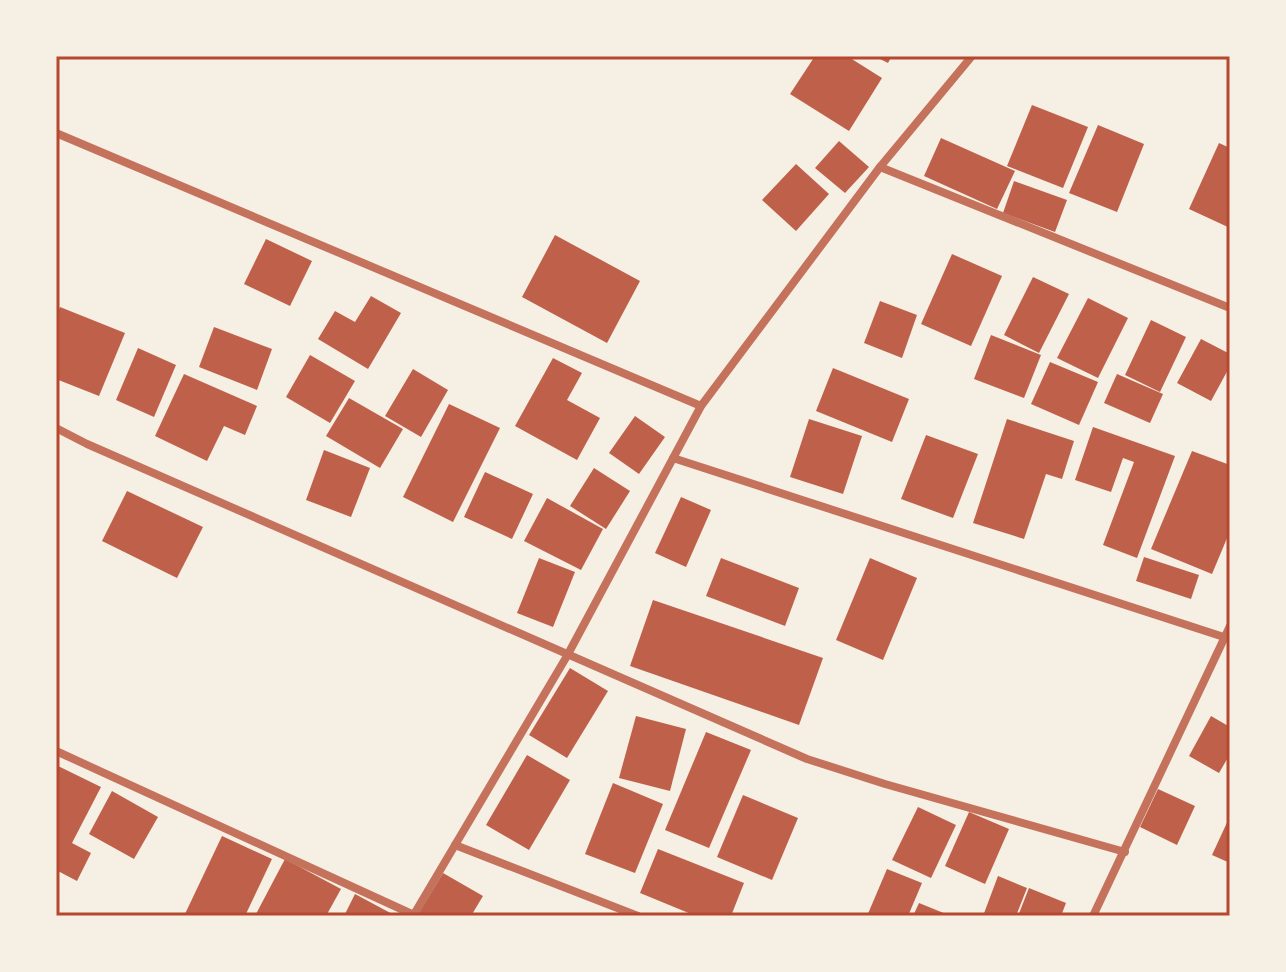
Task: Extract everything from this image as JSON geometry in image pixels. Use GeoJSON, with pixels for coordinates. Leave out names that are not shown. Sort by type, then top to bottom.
{"type":"FeatureCollection","features":[{"type":"Feature","properties":{"kind":"street"},"geometry":{"type":"LineString","coordinates":[[56,751],[414,916],[567,656],[701,406],[880,167],[972,56]]}},
{"type":"Feature","properties":{"kind":"street"},"geometry":{"type":"LineString","coordinates":[[56,133],[701,406]]}},
{"type":"Feature","properties":{"kind":"street"},"geometry":{"type":"LineString","coordinates":[[880,167],[1230,308]]}},
{"type":"Feature","properties":{"kind":"street"},"geometry":{"type":"LineString","coordinates":[[56,428],[567,656],[807,759],[1125,852]]}},
{"type":"Feature","properties":{"kind":"street"},"geometry":{"type":"LineString","coordinates":[[673,458],[1228,638]]}},
{"type":"Feature","properties":{"kind":"street"},"geometry":{"type":"LineString","coordinates":[[1093,916],[1228,638],[1230,626]]}},
{"type":"Feature","properties":{"kind":"street"},"geometry":{"type":"LineString","coordinates":[[455,845],[638,916]]}},
{"type":"Feature","properties":{"kind":"building"},"geometry":{"type":"Polygon","coordinates":[[[815,56],[847,56],[882,78],[849,131],[790,94],[815,56]]]}},
{"type":"Feature","properties":{"kind":"building"},"geometry":{"type":"Polygon","coordinates":[[[874,56],[892,56],[888,63],[874,56]]]}},
{"type":"Feature","properties":{"kind":"building"},"geometry":{"type":"Polygon","coordinates":[[[1032,105],[1088,127],[1063,188],[1007,166],[1032,105]]]}},
{"type":"Feature","properties":{"kind":"building"},"geometry":{"type":"Polygon","coordinates":[[[1098,125],[1144,144],[1117,212],[1069,193],[1098,125]]]}},
{"type":"Feature","properties":{"kind":"building"},"geometry":{"type":"Polygon","coordinates":[[[941,138],[1015,171],[997,209],[924,176],[941,138]]]}},
{"type":"Feature","properties":{"kind":"building"},"geometry":{"type":"Polygon","coordinates":[[[839,141],[869,167],[845,193],[815,168],[839,141]]]}},
{"type":"Feature","properties":{"kind":"building"},"geometry":{"type":"Polygon","coordinates":[[[1219,143],[1230,148],[1230,228],[1189,209],[1219,143]]]}},
{"type":"Feature","properties":{"kind":"building"},"geometry":{"type":"Polygon","coordinates":[[[796,164],[829,194],[796,231],[762,200],[796,164]]]}},
{"type":"Feature","properties":{"kind":"building"},"geometry":{"type":"Polygon","coordinates":[[[1014,181],[1067,200],[1055,232],[1003,213],[1014,181]]]}},
{"type":"Feature","properties":{"kind":"building"},"geometry":{"type":"Polygon","coordinates":[[[555,235],[640,281],[607,343],[522,297],[555,235]]]}},
{"type":"Feature","properties":{"kind":"building"},"geometry":{"type":"Polygon","coordinates":[[[266,239],[312,261],[290,306],[244,284],[266,239]]]}},
{"type":"Feature","properties":{"kind":"building"},"geometry":{"type":"Polygon","coordinates":[[[952,254],[1002,276],[971,346],[921,324],[952,254]]]}},
{"type":"Feature","properties":{"kind":"building"},"geometry":{"type":"Polygon","coordinates":[[[1033,277],[1069,294],[1039,353],[1004,335],[1033,277]]]}},
{"type":"Feature","properties":{"kind":"building"},"geometry":{"type":"Polygon","coordinates":[[[371,296],[401,313],[368,369],[318,339],[335,311],[355,322],[371,296]]]}},
{"type":"Feature","properties":{"kind":"building"},"geometry":{"type":"Polygon","coordinates":[[[1088,298],[1128,318],[1098,378],[1057,358],[1088,298]]]}},
{"type":"Feature","properties":{"kind":"building"},"geometry":{"type":"Polygon","coordinates":[[[880,301],[917,315],[902,358],[864,343],[880,301]]]}},
{"type":"Feature","properties":{"kind":"building"},"geometry":{"type":"Polygon","coordinates":[[[60,307],[125,333],[99,396],[56,379],[56,317],[60,307]]]}},
{"type":"Feature","properties":{"kind":"building"},"geometry":{"type":"Polygon","coordinates":[[[1151,320],[1186,337],[1160,392],[1125,375],[1151,320]]]}},
{"type":"Feature","properties":{"kind":"building"},"geometry":{"type":"Polygon","coordinates":[[[214,327],[272,349],[257,390],[199,367],[214,327]]]}},
{"type":"Feature","properties":{"kind":"building"},"geometry":{"type":"Polygon","coordinates":[[[991,335],[1041,355],[1024,398],[974,379],[991,335]]]}},
{"type":"Feature","properties":{"kind":"building"},"geometry":{"type":"Polygon","coordinates":[[[1201,339],[1230,354],[1230,366],[1211,401],[1177,383],[1201,339]]]}},
{"type":"Feature","properties":{"kind":"building"},"geometry":{"type":"Polygon","coordinates":[[[138,348],[176,365],[154,417],[116,400],[138,348]]]}},
{"type":"Feature","properties":{"kind":"building"},"geometry":{"type":"Polygon","coordinates":[[[310,355],[355,381],[330,423],[286,397],[310,355]]]}},
{"type":"Feature","properties":{"kind":"building"},"geometry":{"type":"Polygon","coordinates":[[[553,358],[582,373],[567,400],[600,418],[577,460],[515,426],[553,358]]]}},
{"type":"Feature","properties":{"kind":"building"},"geometry":{"type":"Polygon","coordinates":[[[1050,362],[1098,382],[1079,425],[1031,404],[1050,362]]]}},
{"type":"Feature","properties":{"kind":"building"},"geometry":{"type":"Polygon","coordinates":[[[833,368],[909,399],[892,442],[816,411],[833,368]]]}},
{"type":"Feature","properties":{"kind":"building"},"geometry":{"type":"Polygon","coordinates":[[[413,369],[448,390],[421,437],[385,416],[413,369]]]}},
{"type":"Feature","properties":{"kind":"building"},"geometry":{"type":"Polygon","coordinates":[[[184,374],[257,406],[245,435],[224,426],[207,461],[155,436],[184,374]]]}},
{"type":"Feature","properties":{"kind":"building"},"geometry":{"type":"Polygon","coordinates":[[[1117,374],[1163,394],[1150,423],[1104,403],[1117,374]]]}},
{"type":"Feature","properties":{"kind":"building"},"geometry":{"type":"Polygon","coordinates":[[[349,398],[403,429],[380,468],[326,436],[349,398]]]}},
{"type":"Feature","properties":{"kind":"building"},"geometry":{"type":"Polygon","coordinates":[[[449,404],[500,428],[453,522],[403,497],[449,404]]]}},
{"type":"Feature","properties":{"kind":"building"},"geometry":{"type":"Polygon","coordinates":[[[635,416],[665,437],[639,474],[609,453],[635,416]]]}},
{"type":"Feature","properties":{"kind":"building"},"geometry":{"type":"Polygon","coordinates":[[[809,419],[862,436],[843,494],[790,477],[809,419]]]}},
{"type":"Feature","properties":{"kind":"building"},"geometry":{"type":"Polygon","coordinates":[[[1007,419],[1074,441],[1062,479],[1046,474],[1024,539],[973,523],[1007,419]]]}},
{"type":"Feature","properties":{"kind":"building"},"geometry":{"type":"Polygon","coordinates":[[[1093,427],[1175,456],[1137,558],[1103,545],[1134,462],[1123,458],[1111,492],[1075,480],[1093,427]]]}},
{"type":"Feature","properties":{"kind":"building"},"geometry":{"type":"Polygon","coordinates":[[[926,435],[978,454],[953,518],[901,499],[926,435]]]}},
{"type":"Feature","properties":{"kind":"building"},"geometry":{"type":"Polygon","coordinates":[[[324,450],[370,468],[351,517],[306,500],[324,450]]]}},
{"type":"Feature","properties":{"kind":"building"},"geometry":{"type":"Polygon","coordinates":[[[1192,451],[1230,465],[1230,531],[1212,574],[1151,549],[1192,451]]]}},
{"type":"Feature","properties":{"kind":"building"},"geometry":{"type":"Polygon","coordinates":[[[594,468],[630,491],[606,529],[570,506],[594,468]]]}},
{"type":"Feature","properties":{"kind":"building"},"geometry":{"type":"Polygon","coordinates":[[[485,472],[533,494],[512,539],[464,517],[485,472]]]}},
{"type":"Feature","properties":{"kind":"building"},"geometry":{"type":"Polygon","coordinates":[[[127,491],[203,527],[177,578],[102,541],[127,491]]]}},
{"type":"Feature","properties":{"kind":"building"},"geometry":{"type":"Polygon","coordinates":[[[681,497],[711,510],[686,567],[655,553],[681,497]]]}},
{"type":"Feature","properties":{"kind":"building"},"geometry":{"type":"Polygon","coordinates":[[[547,498],[603,529],[581,570],[524,541],[547,498]]]}},
{"type":"Feature","properties":{"kind":"building"},"geometry":{"type":"Polygon","coordinates":[[[1144,557],[1199,575],[1191,599],[1136,581],[1144,557]]]}},
{"type":"Feature","properties":{"kind":"building"},"geometry":{"type":"Polygon","coordinates":[[[539,558],[575,572],[553,627],[517,613],[539,558]]]}},
{"type":"Feature","properties":{"kind":"building"},"geometry":{"type":"Polygon","coordinates":[[[721,558],[799,588],[785,626],[706,596],[721,558]]]}},
{"type":"Feature","properties":{"kind":"building"},"geometry":{"type":"Polygon","coordinates":[[[870,558],[917,578],[883,660],[836,640],[870,558]]]}},
{"type":"Feature","properties":{"kind":"building"},"geometry":{"type":"Polygon","coordinates":[[[653,600],[823,658],[799,725],[630,666],[653,600]]]}},
{"type":"Feature","properties":{"kind":"building"},"geometry":{"type":"Polygon","coordinates":[[[570,668],[608,691],[567,758],[529,735],[570,668]]]}},
{"type":"Feature","properties":{"kind":"building"},"geometry":{"type":"Polygon","coordinates":[[[636,716],[686,729],[670,791],[619,778],[636,716]]]}},
{"type":"Feature","properties":{"kind":"building"},"geometry":{"type":"Polygon","coordinates":[[[1211,716],[1230,727],[1230,754],[1219,773],[1189,756],[1211,716]]]}},
{"type":"Feature","properties":{"kind":"building"},"geometry":{"type":"Polygon","coordinates":[[[706,732],[751,750],[709,848],[665,830],[706,732]]]}},
{"type":"Feature","properties":{"kind":"building"},"geometry":{"type":"Polygon","coordinates":[[[527,755],[570,780],[529,850],[486,825],[527,755]]]}},
{"type":"Feature","properties":{"kind":"building"},"geometry":{"type":"Polygon","coordinates":[[[56,765],[101,787],[72,843],[91,853],[77,881],[56,870],[56,765]]]}},
{"type":"Feature","properties":{"kind":"building"},"geometry":{"type":"Polygon","coordinates":[[[613,783],[663,804],[635,873],[585,854],[613,783]]]}},
{"type":"Feature","properties":{"kind":"building"},"geometry":{"type":"Polygon","coordinates":[[[1158,789],[1195,806],[1177,845],[1140,827],[1158,789]]]}},
{"type":"Feature","properties":{"kind":"building"},"geometry":{"type":"Polygon","coordinates":[[[112,791],[158,817],[134,859],[89,834],[112,791]]]}},
{"type":"Feature","properties":{"kind":"building"},"geometry":{"type":"Polygon","coordinates":[[[743,795],[798,818],[772,880],[717,857],[743,795]]]}},
{"type":"Feature","properties":{"kind":"building"},"geometry":{"type":"Polygon","coordinates":[[[918,807],[956,825],[931,878],[892,860],[918,807]]]}},
{"type":"Feature","properties":{"kind":"building"},"geometry":{"type":"Polygon","coordinates":[[[969,812],[1009,829],[985,884],[945,866],[969,812]]]}},
{"type":"Feature","properties":{"kind":"building"},"geometry":{"type":"Polygon","coordinates":[[[1230,816],[1230,863],[1212,855],[1230,816]]]}},
{"type":"Feature","properties":{"kind":"building"},"geometry":{"type":"Polygon","coordinates":[[[222,836],[272,859],[245,916],[184,916],[222,836]]]}},
{"type":"Feature","properties":{"kind":"building"},"geometry":{"type":"Polygon","coordinates":[[[658,849],[744,883],[731,916],[696,916],[640,893],[658,849]]]}},
{"type":"Feature","properties":{"kind":"building"},"geometry":{"type":"Polygon","coordinates":[[[285,859],[341,889],[326,916],[256,914],[285,859]]]}},
{"type":"Feature","properties":{"kind":"building"},"geometry":{"type":"Polygon","coordinates":[[[887,869],[922,883],[908,916],[867,916],[887,869]]]}},
{"type":"Feature","properties":{"kind":"building"},"geometry":{"type":"Polygon","coordinates":[[[443,873],[483,896],[471,916],[417,916],[443,873]]]}},
{"type":"Feature","properties":{"kind":"building"},"geometry":{"type":"Polygon","coordinates":[[[998,876],[1027,888],[1016,916],[983,916],[998,876]]]}},
{"type":"Feature","properties":{"kind":"building"},"geometry":{"type":"Polygon","coordinates":[[[1029,888],[1066,903],[1061,916],[1018,916],[1029,888]]]}},
{"type":"Feature","properties":{"kind":"building"},"geometry":{"type":"Polygon","coordinates":[[[355,894],[396,916],[344,916],[355,894]]]}},
{"type":"Feature","properties":{"kind":"building"},"geometry":{"type":"Polygon","coordinates":[[[919,903],[951,916],[913,916],[919,903]]]}}]}
